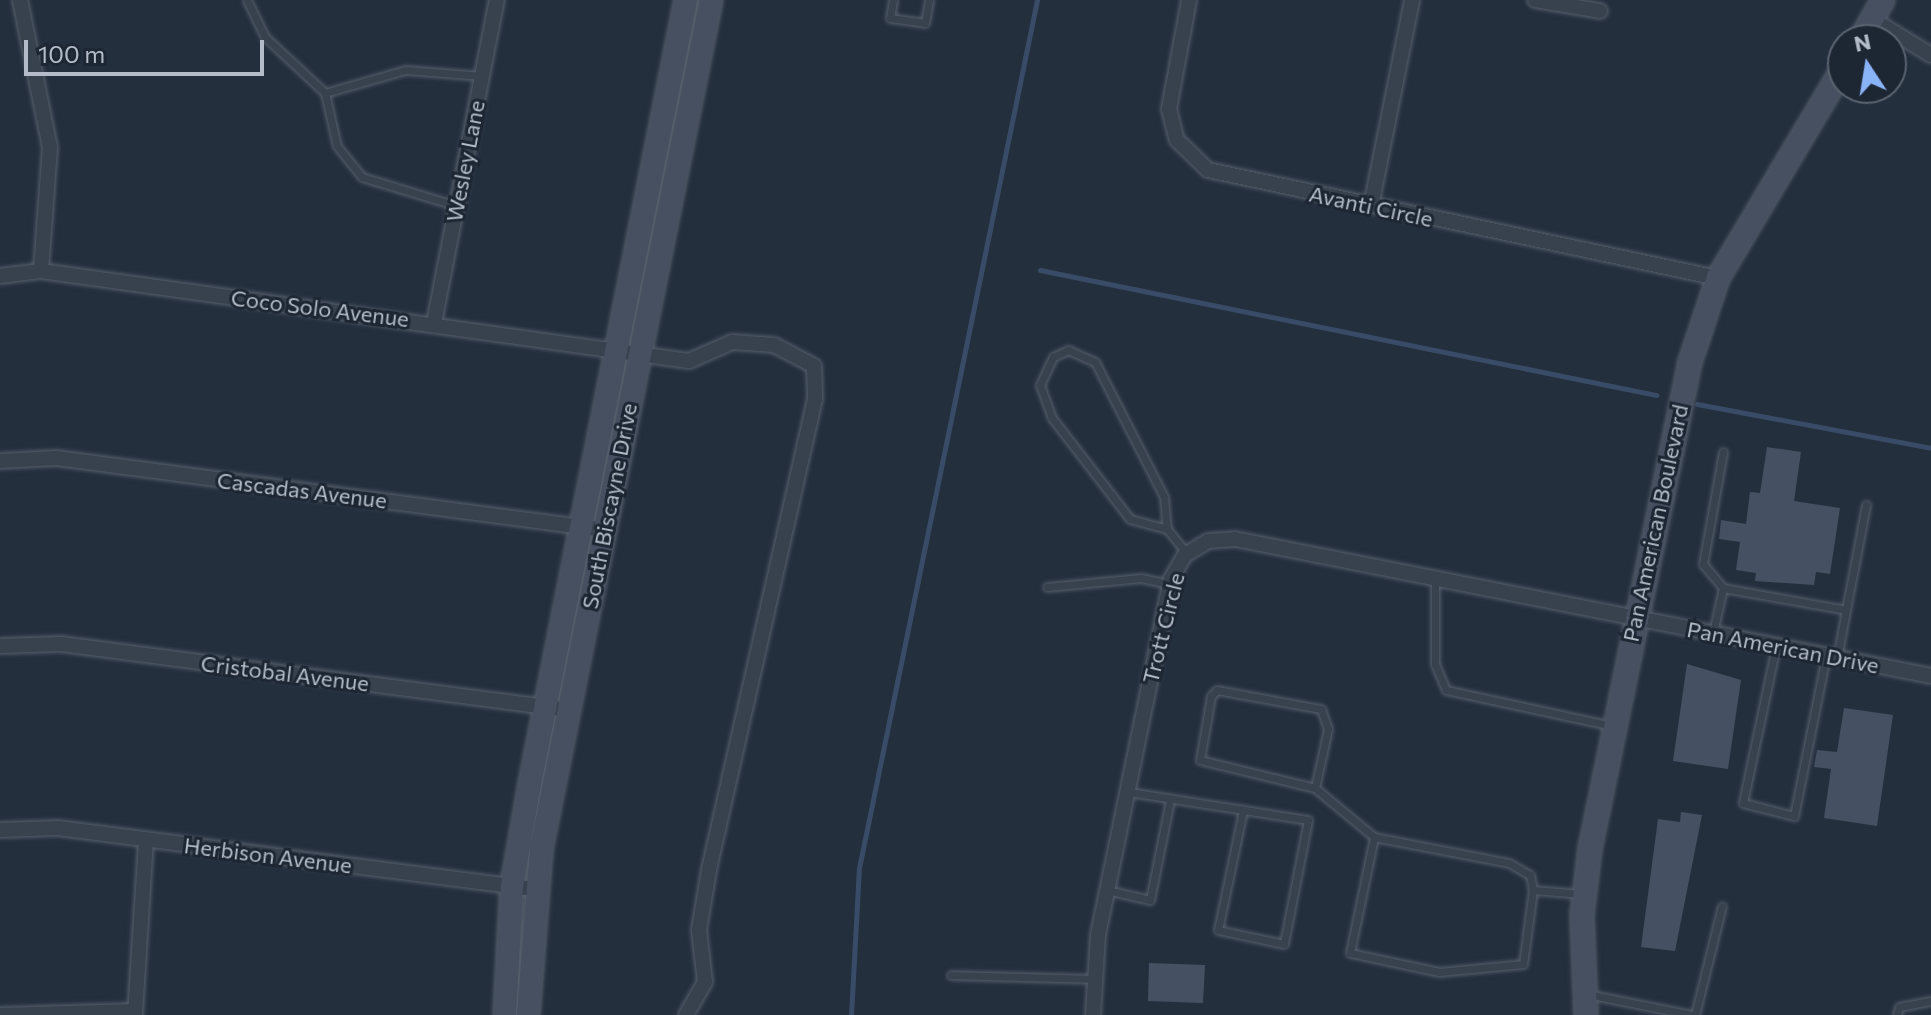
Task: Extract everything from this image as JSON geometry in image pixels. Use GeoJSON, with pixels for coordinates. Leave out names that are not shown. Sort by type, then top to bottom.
{"type":"FeatureCollection","features":[{"type":"Feature","properties":{"kind":"street"},"geometry":{"type":"LineString","coordinates":[[20,0],[50,147],[41,271]]}},
{"type":"Feature","properties":{"kind":"street","name":"Wesley Lane"},"geometry":{"type":"LineString","coordinates":[[434,323],[497,0]]}},
{"type":"Feature","properties":{"kind":"street","name":"South Biscayne Drive"},"geometry":{"type":"LineString","coordinates":[[505,1015],[512,886],[686,0]]}},
{"type":"Feature","properties":{"kind":"street","name":"South Biscayne Drive"},"geometry":{"type":"LineString","coordinates":[[528,1015],[536,889],[711,0]]}},
{"type":"Feature","properties":{"kind":"street","name":"Avanti Circle"},"geometry":{"type":"LineString","coordinates":[[1189,0],[1169,109],[1187,154],[1221,175],[1718,278]]}},
{"type":"Feature","properties":{"kind":"street"},"geometry":{"type":"LineString","coordinates":[[1371,206],[1412,0]]}},
{"type":"Feature","properties":{"kind":"street"},"geometry":{"type":"LineString","coordinates":[[1535,0],[1600,11]]}},
{"type":"Feature","properties":{"kind":"street"},"geometry":{"type":"LineString","coordinates":[[1878,10],[1931,55]]}},
{"type":"Feature","properties":{"kind":"street","name":"Pan American Boulevard"},"geometry":{"type":"LineString","coordinates":[[1586,1004],[1585,894],[1614,726],[1679,404],[1718,278],[1827,95]]}},
{"type":"Feature","properties":{"kind":"street","name":"Coco Solo Avenue"},"geometry":{"type":"LineString","coordinates":[[0,276],[41,271],[641,349],[689,361],[732,342],[774,345],[814,366],[815,399],[709,870],[699,930],[705,982],[686,1015]]}},
{"type":"Feature","properties":{"kind":"street","name":"Cascadas Avenue"},"geometry":{"type":"LineString","coordinates":[[0,461],[56,458],[605,530]]}},
{"type":"Feature","properties":{"kind":"street","name":"Trott Circle"},"geometry":{"type":"LineString","coordinates":[[1093,1015],[1093,979],[1126,792],[1170,584],[1187,554],[1208,541],[1235,539],[1635,618]]}},
{"type":"Feature","properties":{"kind":"street","name":"Pan American Drive"},"geometry":{"type":"LineString","coordinates":[[1635,618],[1931,676]]}},
{"type":"Feature","properties":{"kind":"street","name":"Cristobal Avenue"},"geometry":{"type":"LineString","coordinates":[[0,646],[61,644],[569,710]]}},
{"type":"Feature","properties":{"kind":"street","name":"Herbison Avenue"},"geometry":{"type":"LineString","coordinates":[[0,830],[58,828],[536,889]]}},
{"type":"Feature","properties":{"kind":"street"},"geometry":{"type":"LineString","coordinates":[[0,1015],[135,1013],[146,840]]}},
{"type":"Feature","properties":{"kind":"lane"},"geometry":{"type":"LineString","coordinates":[[247,0],[265,37],[325,93],[337,146],[362,177],[457,206]]}},
{"type":"Feature","properties":{"kind":"lane"},"geometry":{"type":"LineString","coordinates":[[893,0],[890,18],[925,23],[929,0]]}},
{"type":"Feature","properties":{"kind":"lane"},"geometry":{"type":"LineString","coordinates":[[325,93],[406,70],[482,76]]}},
{"type":"Feature","properties":{"kind":"lane"},"geometry":{"type":"LineString","coordinates":[[1167,529],[1130,519],[1052,418],[1040,385],[1053,357],[1068,350],[1095,362],[1164,497],[1167,529],[1187,554]]}},
{"type":"Feature","properties":{"kind":"lane"},"geometry":{"type":"LineString","coordinates":[[1723,452],[1703,564],[1723,588],[1846,610]]}},
{"type":"Feature","properties":{"kind":"lane"},"geometry":{"type":"LineString","coordinates":[[1776,646],[1743,803],[1794,816],[1846,610],[1866,505]]}},
{"type":"Feature","properties":{"kind":"lane"},"geometry":{"type":"LineString","coordinates":[[1047,587],[1141,578],[1170,584]]}},
{"type":"Feature","properties":{"kind":"lane"},"geometry":{"type":"LineString","coordinates":[[1435,579],[1435,664],[1446,690],[1614,726]]}},
{"type":"Feature","properties":{"kind":"lane"},"geometry":{"type":"LineString","coordinates":[[1713,633],[1723,588]]}},
{"type":"Feature","properties":{"kind":"lane"},"geometry":{"type":"LineString","coordinates":[[1315,788],[1328,729],[1321,709],[1217,690],[1211,696],[1200,760],[1315,788],[1374,837],[1509,863],[1530,875],[1533,890],[1523,964],[1439,972],[1350,953],[1374,837]]}},
{"type":"Feature","properties":{"kind":"lane"},"geometry":{"type":"LineString","coordinates":[[1126,792],[1170,800],[1243,810],[1308,820],[1284,944],[1218,930],[1243,810]]}},
{"type":"Feature","properties":{"kind":"lane"},"geometry":{"type":"LineString","coordinates":[[1107,890],[1150,900],[1170,800]]}},
{"type":"Feature","properties":{"kind":"lane"},"geometry":{"type":"LineString","coordinates":[[1533,890],[1585,894]]}},
{"type":"Feature","properties":{"kind":"lane"},"geometry":{"type":"LineString","coordinates":[[1586,1004],[1694,1015],[1722,906]]}},
{"type":"Feature","properties":{"kind":"lane"},"geometry":{"type":"LineString","coordinates":[[951,975],[1093,979]]}},
{"type":"Feature","properties":{"kind":"lane"},"geometry":{"type":"LineString","coordinates":[[1897,1015],[1899,1007],[1931,1001]]}},
{"type":"Feature","properties":{"kind":"building"},"geometry":{"type":"Polygon","coordinates":[[[1767,447],[1801,452],[1794,501],[1840,508],[1830,574],[1816,572],[1814,585],[1755,581],[1756,573],[1736,570],[1740,542],[1719,539],[1721,520],[1746,524],[1750,492],[1760,493],[1767,447]]]}},
{"type":"Feature","properties":{"kind":"building"},"geometry":{"type":"Polygon","coordinates":[[[1687,664],[1741,680],[1728,769],[1673,761],[1687,664]]]}},
{"type":"Feature","properties":{"kind":"building"},"geometry":{"type":"Polygon","coordinates":[[[1844,708],[1893,715],[1877,826],[1824,818],[1831,769],[1814,767],[1817,750],[1837,752],[1844,708]]]}},
{"type":"Feature","properties":{"kind":"building"},"geometry":{"type":"Polygon","coordinates":[[[1681,812],[1702,815],[1675,951],[1641,947],[1658,819],[1680,822],[1681,812]]]}},
{"type":"Feature","properties":{"kind":"building"},"geometry":{"type":"Polygon","coordinates":[[[1149,963],[1205,965],[1203,1003],[1148,1001],[1149,963]]]}},
{"type":"Feature","properties":{"kind":"waterway"},"geometry":{"type":"LineString","coordinates":[[851,1015],[859,868],[1037,0]]}},
{"type":"Feature","properties":{"kind":"waterway"},"geometry":{"type":"LineString","coordinates":[[1040,270],[1656,395]]}},
{"type":"Feature","properties":{"kind":"waterway"},"geometry":{"type":"LineString","coordinates":[[1697,404],[1931,448]]}}]}
